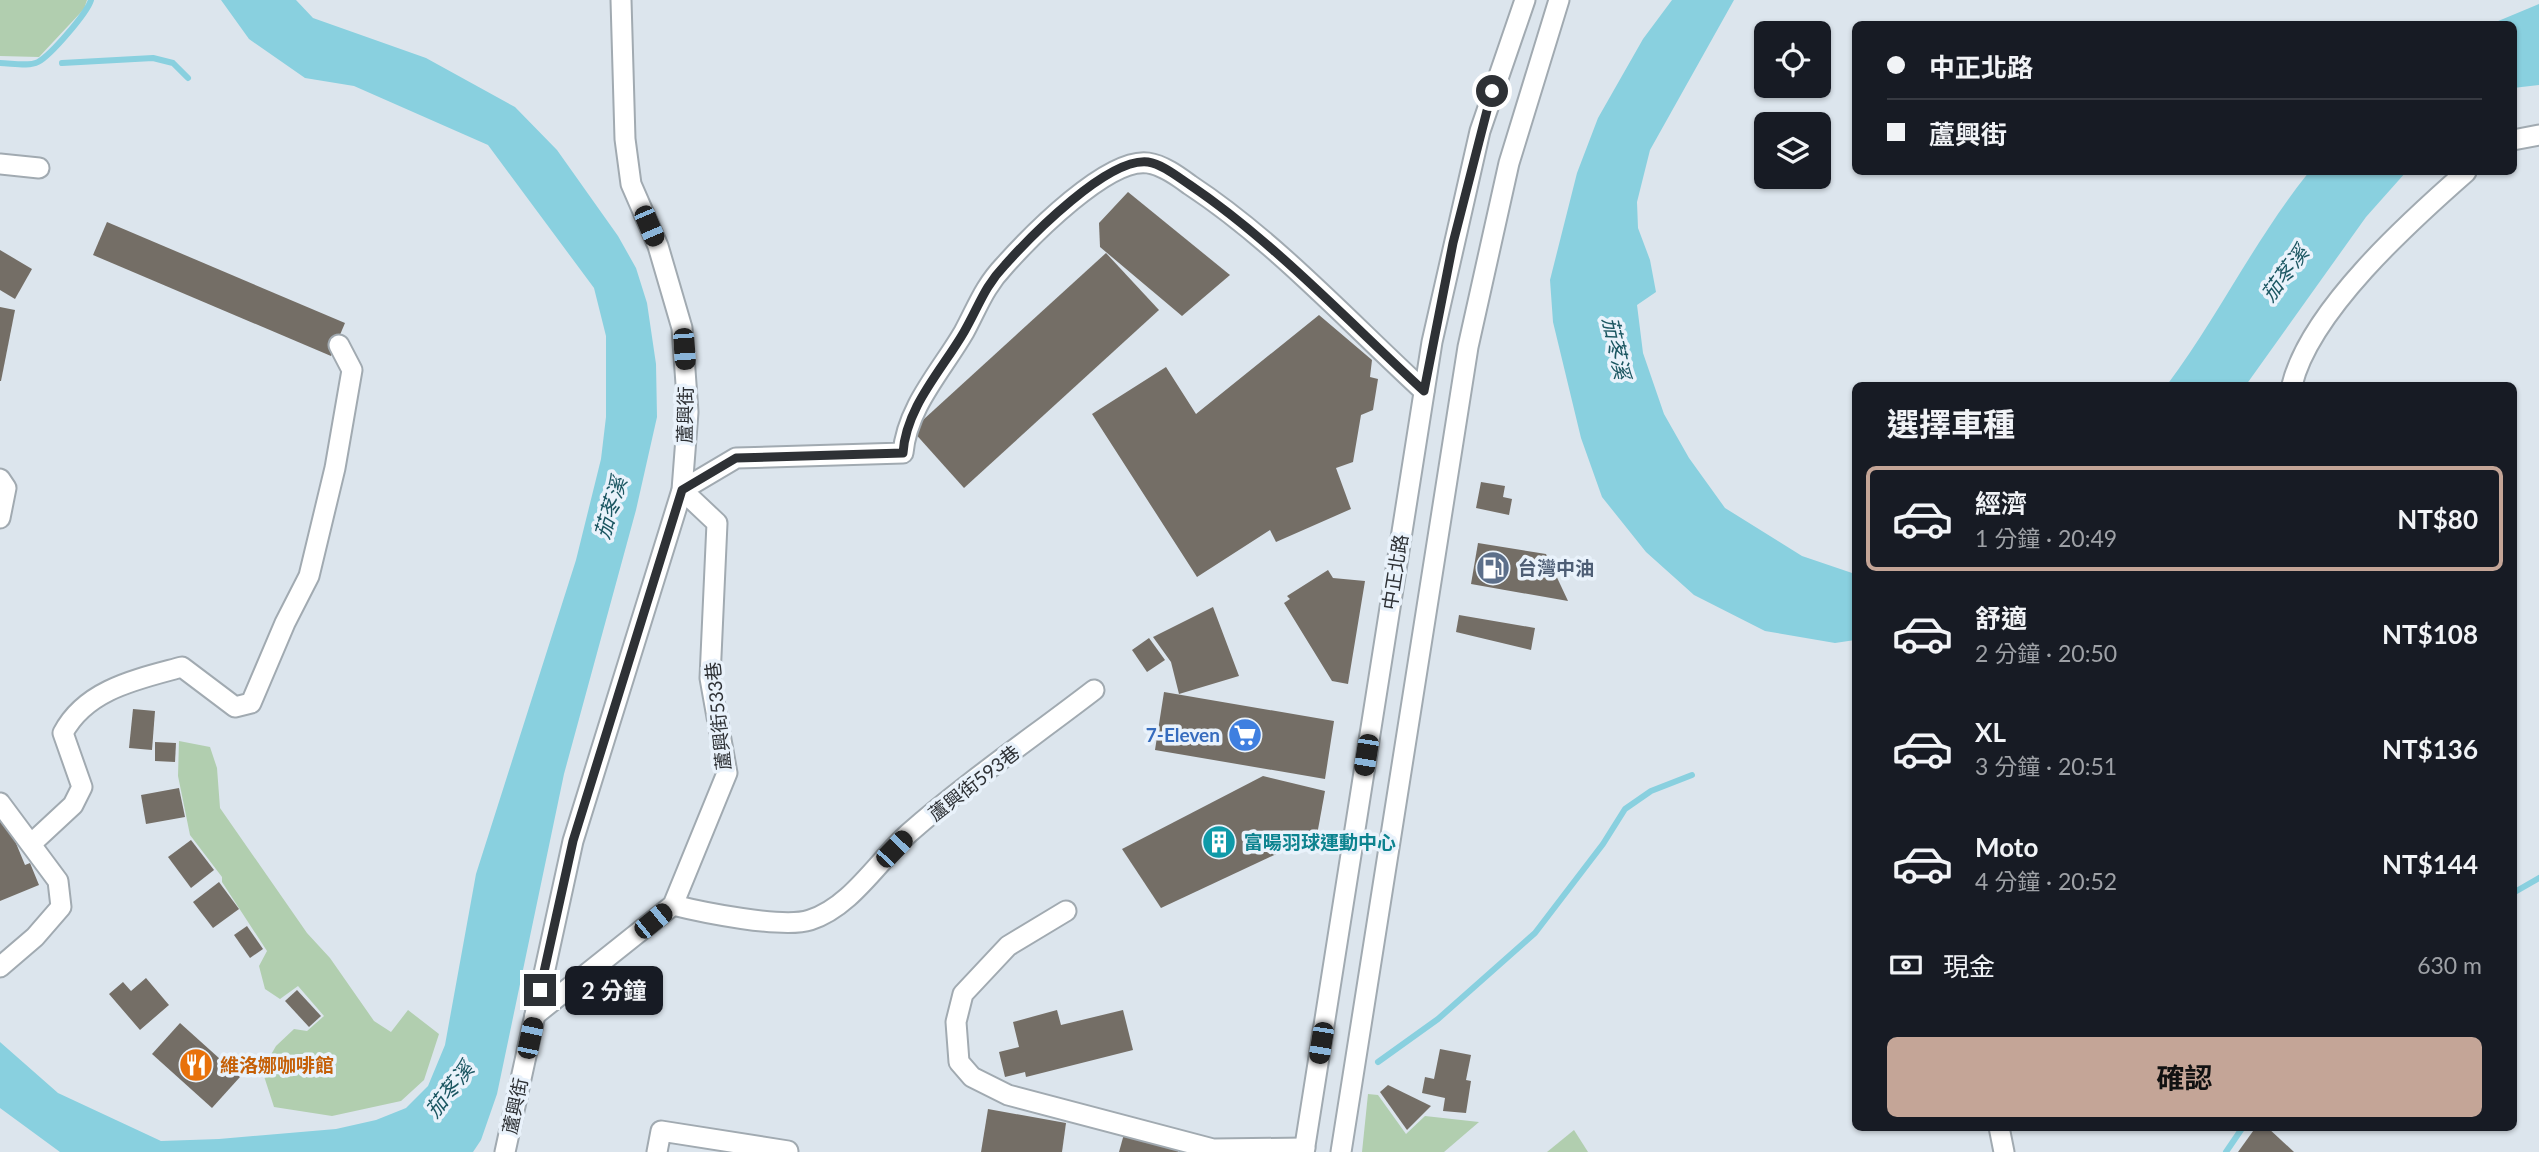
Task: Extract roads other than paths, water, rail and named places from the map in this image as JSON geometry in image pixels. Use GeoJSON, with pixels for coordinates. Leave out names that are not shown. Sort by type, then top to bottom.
{"type":"FeatureCollection","features":[{"type":"Feature","properties":{"kind":"street","name":"蘆興街"},"geometry":{"type":"LineString","coordinates":[[505,1152],[573,841],[682,490],[688,412],[682,328],[658,246],[631,184],[625,139],[621,0]]}},
{"type":"Feature","properties":{"kind":"street","name":"中正北路"},"geometry":{"type":"LineString","coordinates":[[1305,1150],[1424,391],[1453,243],[1480,131],[1525,0]]}},
{"type":"Feature","properties":{"kind":"street","name":"中正北路"},"geometry":{"type":"LineString","coordinates":[[1341,1152],[1468,347],[1509,163],[1529,88],[1559,0]]}},
{"type":"Feature","properties":{"kind":"street"},"geometry":{"type":"LineString","coordinates":[[2517,139],[2539,135]]}},
{"type":"Feature","properties":{"kind":"street"},"geometry":{"type":"LineString","coordinates":[[682,490],[736,458],[903,453],[904,437],[926,389],[964,331],[985,286],[1034,234],[1110,172],[1134,164],[1149,162],[1174,174],[1228,210],[1424,391]]}},
{"type":"Feature","properties":{"kind":"street"},"geometry":{"type":"LineString","coordinates":[[0,164],[39,168]]}},
{"type":"Feature","properties":{"kind":"street"},"geometry":{"type":"LineString","coordinates":[[2293,382],[2298,361],[2322,320],[2411,220],[2463,175]]}},
{"type":"Feature","properties":{"kind":"street"},"geometry":{"type":"LineString","coordinates":[[30,844],[73,805],[82,787],[63,733],[70,719],[115,685],[182,667],[235,707],[251,702],[285,623],[309,576],[335,468],[352,370],[339,345]]}},
{"type":"Feature","properties":{"kind":"street"},"geometry":{"type":"LineString","coordinates":[[0,479],[6,488],[0,518]]}},
{"type":"Feature","properties":{"kind":"street","name":"蘆興街533巷"},"geometry":{"type":"LineString","coordinates":[[673,905],[727,773],[710,678],[717,523],[682,490]]}},
{"type":"Feature","properties":{"kind":"street","name":"蘆興街593巷"},"geometry":{"type":"LineString","coordinates":[[673,905],[720,917],[785,921],[808,921],[831,910],[909,834],[1094,690]]}},
{"type":"Feature","properties":{"kind":"street"},"geometry":{"type":"LineString","coordinates":[[0,803],[58,881],[61,907],[35,936],[0,967]]}},
{"type":"Feature","properties":{"kind":"street"},"geometry":{"type":"LineString","coordinates":[[535,1015],[673,905]]}},
{"type":"Feature","properties":{"kind":"street"},"geometry":{"type":"LineString","coordinates":[[1066,911],[1008,946],[963,994],[956,1022],[959,1062],[972,1077],[1008,1095],[1213,1149],[1305,1150]]}},
{"type":"Feature","properties":{"kind":"street"},"geometry":{"type":"LineString","coordinates":[[657,1152],[661,1131],[788,1151]]}},
{"type":"Feature","properties":{"kind":"street"},"geometry":{"type":"LineString","coordinates":[[1999,1131],[2004,1152]]}},
{"type":"Feature","properties":{"kind":"water","name":"茄苳溪"},"geometry":{"type":"Polygon","coordinates":[[[221,0],[296,0],[313,18],[426,58],[515,107],[557,150],[618,236],[636,268],[647,303],[656,364],[657,417],[636,510],[564,774],[497,1094],[481,1140],[473,1152],[60,1152],[0,1108],[0,1042],[58,1093],[161,1141],[336,1129],[376,1120],[406,1108],[428,1086],[445,1045],[476,874],[576,560],[601,459],[606,417],[606,336],[594,288],[488,145],[354,86],[305,78],[249,39],[221,0]]]}},
{"type":"Feature","properties":{"kind":"water","name":"茄苳溪"},"geometry":{"type":"Polygon","coordinates":[[[1672,0],[1734,0],[1650,150],[1637,202],[1638,228],[1650,260],[1656,292],[1637,305],[1643,353],[1664,414],[1689,458],[1725,508],[1802,556],[1852,573],[1852,640],[1835,643],[1765,631],[1694,595],[1646,552],[1602,497],[1581,438],[1553,322],[1550,280],[1577,173],[1598,118],[1643,39],[1672,0]]]}},
{"type":"Feature","properties":{"kind":"water"},"geometry":{"type":"Polygon","coordinates":[[[2539,4],[2539,85],[2517,88],[2517,21],[2498,21],[2539,4]]]}},
{"type":"Feature","properties":{"kind":"water","name":"茄苳溪"},"geometry":{"type":"Polygon","coordinates":[[[2307,175],[2403,175],[2366,217],[2248,382],[2169,382],[2186,359],[2289,198],[2307,175]]]}},
{"type":"Feature","properties":{"kind":"waterway"},"geometry":{"type":"LineString","coordinates":[[0,63],[25,65],[38,62],[68,33],[91,0]]}},
{"type":"Feature","properties":{"kind":"waterway"},"geometry":{"type":"LineString","coordinates":[[62,63],[153,58],[173,63],[188,78]]}},
{"type":"Feature","properties":{"kind":"waterway"},"geometry":{"type":"LineString","coordinates":[[1378,1062],[1438,1019],[1535,933],[1603,844],[1625,809],[1651,791],[1692,775]]}},
{"type":"Feature","properties":{"kind":"waterway"},"geometry":{"type":"LineString","coordinates":[[2517,891],[2539,878]]}},
{"type":"Feature","properties":{"kind":"waterway"},"geometry":{"type":"LineString","coordinates":[[2226,1152],[2240,1131]]}},
{"type":"Feature","properties":{"kind":"place","name":"台灣中油"},"geometry":{"type":"Point","coordinates":[1493,568]}},
{"type":"Feature","properties":{"kind":"place","name":"7-Eleven"},"geometry":{"type":"Point","coordinates":[1245,735]}},
{"type":"Feature","properties":{"kind":"place","name":"富暘羽球運動中心"},"geometry":{"type":"Point","coordinates":[1219,842]}},
{"type":"Feature","properties":{"kind":"place","name":"維洛娜咖啡館"},"geometry":{"type":"Point","coordinates":[196,1065]}}]}
